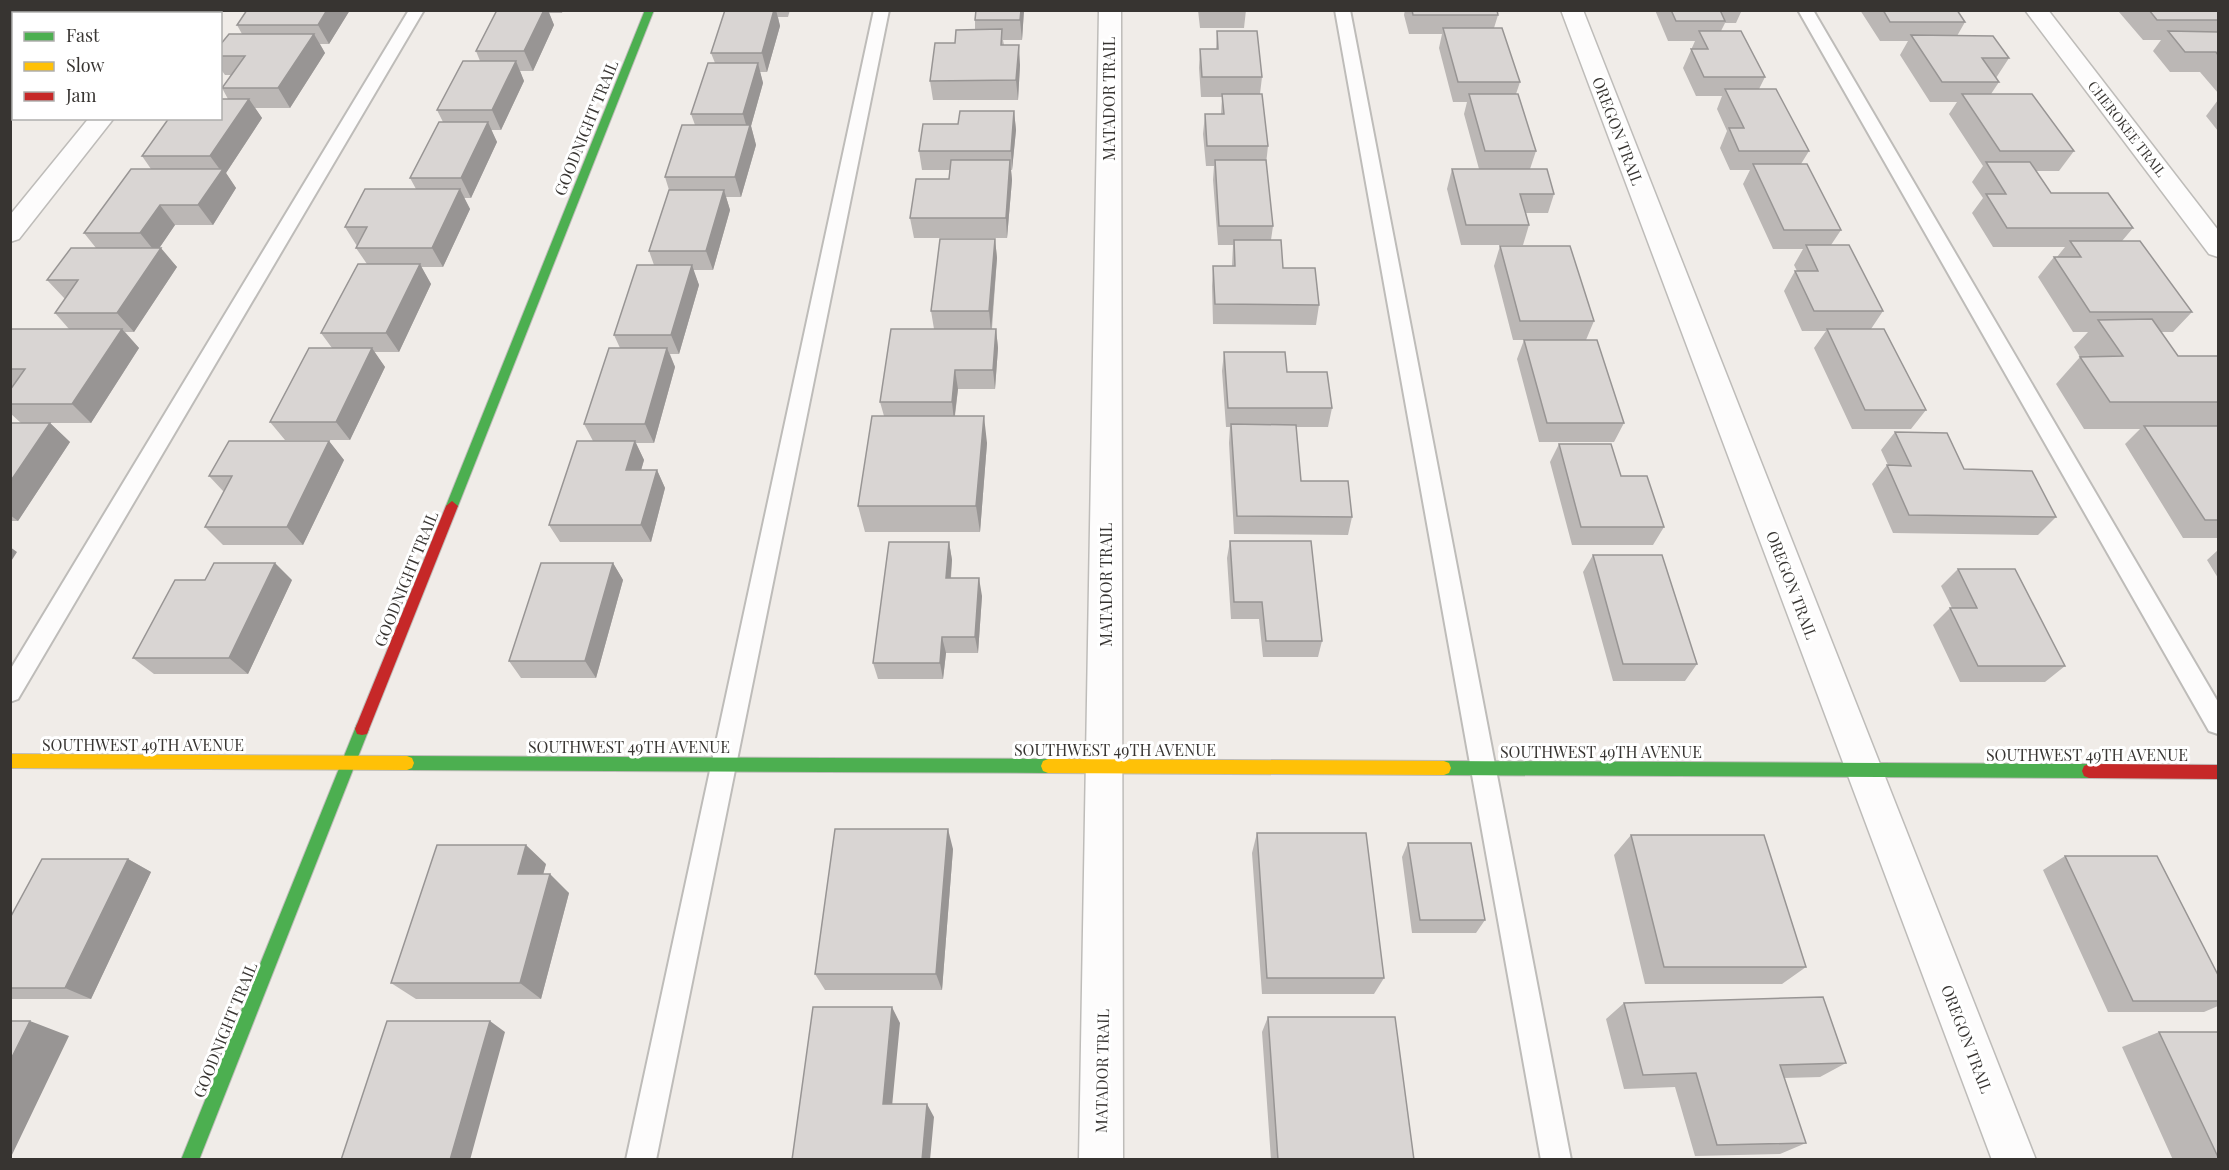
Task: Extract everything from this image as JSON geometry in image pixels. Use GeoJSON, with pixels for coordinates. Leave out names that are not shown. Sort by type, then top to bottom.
{"type":"FeatureCollection","features":[{"type":"Feature","properties":{"kind":"street","name":"GOODNIGHT TRAIL"},"geometry":{"type":"LineString","coordinates":[[190,1160],[650,10]]}},
{"type":"Feature","properties":{"kind":"street","name":"MATADOR TRAIL"},"geometry":{"type":"LineString","coordinates":[[1101,1160],[1110,10]]}},
{"type":"Feature","properties":{"kind":"street","name":"OREGON TRAIL"},"geometry":{"type":"LineString","coordinates":[[1572,10],[2014,1160]]}},
{"type":"Feature","properties":{"kind":"street","name":"CHEROKEE TRAIL"},"geometry":{"type":"LineString","coordinates":[[2036,10],[2218,249]]}},
{"type":"Feature","properties":{"kind":"street"},"geometry":{"type":"LineString","coordinates":[[10,233],[100,120]]}},
{"type":"Feature","properties":{"kind":"street","name":"SOUTHWEST 49TH AVENUE"},"geometry":{"type":"LineString","coordinates":[[10,761],[2218,772]]}},
{"type":"Feature","properties":{"kind":"lane"},"geometry":{"type":"LineString","coordinates":[[10,692],[417,10]]}},
{"type":"Feature","properties":{"kind":"lane"},"geometry":{"type":"LineString","coordinates":[[640,1160],[882,10]]}},
{"type":"Feature","properties":{"kind":"lane"},"geometry":{"type":"LineString","coordinates":[[1342,10],[1556,1160]]}},
{"type":"Feature","properties":{"kind":"lane"},"geometry":{"type":"LineString","coordinates":[[1805,10],[2218,723]]}},
{"type":"Feature","properties":{"kind":"building"},"geometry":{"type":"Polygon","coordinates":[[[247,10],[327,10],[318,25],[237,25],[247,10]]]}},
{"type":"Feature","properties":{"kind":"building"},"geometry":{"type":"Polygon","coordinates":[[[497,10],[544,10],[524,51],[476,51],[497,10]]]}},
{"type":"Feature","properties":{"kind":"building"},"geometry":{"type":"Polygon","coordinates":[[[725,10],[774,10],[762,53],[711,53],[725,10]]]}},
{"type":"Feature","properties":{"kind":"building"},"geometry":{"type":"Polygon","coordinates":[[[976,10],[1021,10],[1020,20],[975,20],[976,10]]]}},
{"type":"Feature","properties":{"kind":"building"},"geometry":{"type":"Polygon","coordinates":[[[1412,10],[1497,10],[1498,15],[1413,15],[1412,10]]]}},
{"type":"Feature","properties":{"kind":"building"},"geometry":{"type":"Polygon","coordinates":[[[1671,10],[1720,10],[1725,21],[1676,21],[1671,10]]]}},
{"type":"Feature","properties":{"kind":"building"},"geometry":{"type":"Polygon","coordinates":[[[1883,10],[1957,10],[1965,22],[1890,22],[1883,10]]]}},
{"type":"Feature","properties":{"kind":"building"},"geometry":{"type":"Polygon","coordinates":[[[2149,10],[2218,10],[2218,20],[2157,20],[2149,10]]]}},
{"type":"Feature","properties":{"kind":"building"},"geometry":{"type":"Polygon","coordinates":[[[10,22],[12,22],[12,46],[10,48],[10,22]]]}},
{"type":"Feature","properties":{"kind":"building"},"geometry":{"type":"Polygon","coordinates":[[[1443,28],[1502,28],[1520,82],[1458,82],[1443,28]]]}},
{"type":"Feature","properties":{"kind":"building"},"geometry":{"type":"Polygon","coordinates":[[[1002,29],[1001,45],[1019,45],[1016,80],[930,81],[935,43],[955,43],[956,30],[1002,29]]]}},
{"type":"Feature","properties":{"kind":"building"},"geometry":{"type":"Polygon","coordinates":[[[1217,31],[1257,31],[1262,77],[1202,77],[1200,49],[1218,49],[1217,31]]]}},
{"type":"Feature","properties":{"kind":"building"},"geometry":{"type":"Polygon","coordinates":[[[1699,31],[1741,31],[1765,77],[1704,77],[1691,49],[1708,49],[1699,31]]]}},
{"type":"Feature","properties":{"kind":"building"},"geometry":{"type":"Polygon","coordinates":[[[2168,31],[2218,32],[2218,55],[2216,52],[2185,52],[2168,31]]]}},
{"type":"Feature","properties":{"kind":"building"},"geometry":{"type":"Polygon","coordinates":[[[229,34],[314,34],[278,88],[222,88],[245,56],[222,56],[222,43],[229,34]]]}},
{"type":"Feature","properties":{"kind":"building"},"geometry":{"type":"Polygon","coordinates":[[[1911,35],[1993,36],[2009,58],[1982,58],[1999,82],[1942,82],[1911,35]]]}},
{"type":"Feature","properties":{"kind":"building"},"geometry":{"type":"Polygon","coordinates":[[[463,61],[516,61],[492,110],[437,110],[463,61]]]}},
{"type":"Feature","properties":{"kind":"building"},"geometry":{"type":"Polygon","coordinates":[[[708,63],[758,63],[743,114],[691,114],[708,63]]]}},
{"type":"Feature","properties":{"kind":"building"},"geometry":{"type":"Polygon","coordinates":[[[1725,89],[1776,89],[1809,151],[1739,151],[1729,128],[1744,128],[1725,89]]]}},
{"type":"Feature","properties":{"kind":"building"},"geometry":{"type":"Polygon","coordinates":[[[1222,94],[1262,94],[1268,146],[1207,146],[1205,114],[1224,114],[1222,94]]]}},
{"type":"Feature","properties":{"kind":"building"},"geometry":{"type":"Polygon","coordinates":[[[1469,94],[1518,94],[1536,151],[1485,151],[1469,94]]]}},
{"type":"Feature","properties":{"kind":"building"},"geometry":{"type":"Polygon","coordinates":[[[1962,94],[2032,94],[2074,151],[2000,151],[1962,94]]]}},
{"type":"Feature","properties":{"kind":"building"},"geometry":{"type":"Polygon","coordinates":[[[222,99],[249,99],[210,156],[142,156],[168,120],[222,120],[222,99]]]}},
{"type":"Feature","properties":{"kind":"building"},"geometry":{"type":"Polygon","coordinates":[[[960,111],[1014,111],[1011,151],[919,151],[923,124],[958,124],[960,111]]]}},
{"type":"Feature","properties":{"kind":"building"},"geometry":{"type":"Polygon","coordinates":[[[439,122],[488,122],[461,178],[410,178],[439,122]]]}},
{"type":"Feature","properties":{"kind":"building"},"geometry":{"type":"Polygon","coordinates":[[[682,125],[750,125],[735,177],[665,177],[682,125]]]}},
{"type":"Feature","properties":{"kind":"building"},"geometry":{"type":"Polygon","coordinates":[[[951,160],[1010,160],[1006,218],[910,218],[916,179],[949,179],[951,160]]]}},
{"type":"Feature","properties":{"kind":"building"},"geometry":{"type":"Polygon","coordinates":[[[1215,160],[1266,160],[1273,226],[1219,226],[1215,160]]]}},
{"type":"Feature","properties":{"kind":"building"},"geometry":{"type":"Polygon","coordinates":[[[1986,162],[2030,162],[2051,193],[2108,193],[2133,228],[2007,228],[1986,194],[2006,194],[1986,162]]]}},
{"type":"Feature","properties":{"kind":"building"},"geometry":{"type":"Polygon","coordinates":[[[1753,164],[1807,164],[1841,230],[1784,230],[1753,164]]]}},
{"type":"Feature","properties":{"kind":"building"},"geometry":{"type":"Polygon","coordinates":[[[131,169],[223,169],[198,205],[160,205],[140,233],[84,233],[131,169]]]}},
{"type":"Feature","properties":{"kind":"building"},"geometry":{"type":"Polygon","coordinates":[[[1452,169],[1547,169],[1554,194],[1520,194],[1529,225],[1466,225],[1452,169]]]}},
{"type":"Feature","properties":{"kind":"building"},"geometry":{"type":"Polygon","coordinates":[[[365,189],[460,189],[432,248],[356,248],[367,227],[345,227],[365,189]]]}},
{"type":"Feature","properties":{"kind":"building"},"geometry":{"type":"Polygon","coordinates":[[[669,190],[724,190],[706,251],[649,251],[669,190]]]}},
{"type":"Feature","properties":{"kind":"building"},"geometry":{"type":"Polygon","coordinates":[[[940,239],[995,239],[989,311],[931,311],[940,239]]]}},
{"type":"Feature","properties":{"kind":"building"},"geometry":{"type":"Polygon","coordinates":[[[1234,240],[1281,240],[1283,268],[1315,268],[1319,305],[1215,304],[1213,266],[1235,266],[1234,240]]]}},
{"type":"Feature","properties":{"kind":"building"},"geometry":{"type":"Polygon","coordinates":[[[2070,241],[2140,241],[2192,312],[2090,312],[2054,257],[2081,257],[2070,241]]]}},
{"type":"Feature","properties":{"kind":"building"},"geometry":{"type":"Polygon","coordinates":[[[1806,245],[1849,245],[1883,311],[1814,311],[1795,271],[1818,271],[1806,245]]]}},
{"type":"Feature","properties":{"kind":"building"},"geometry":{"type":"Polygon","coordinates":[[[1500,246],[1570,246],[1594,321],[1520,321],[1500,246]]]}},
{"type":"Feature","properties":{"kind":"building"},"geometry":{"type":"Polygon","coordinates":[[[71,248],[161,248],[117,313],[55,313],[78,280],[47,280],[71,248]]]}},
{"type":"Feature","properties":{"kind":"building"},"geometry":{"type":"Polygon","coordinates":[[[358,264],[420,264],[386,333],[321,333],[358,264]]]}},
{"type":"Feature","properties":{"kind":"building"},"geometry":{"type":"Polygon","coordinates":[[[637,265],[692,265],[671,335],[614,335],[637,265]]]}},
{"type":"Feature","properties":{"kind":"building"},"geometry":{"type":"Polygon","coordinates":[[[2152,319],[2178,356],[2218,356],[2218,402],[2110,402],[2080,357],[2123,356],[2098,320],[2152,319]]]}},
{"type":"Feature","properties":{"kind":"building"},"geometry":{"type":"Polygon","coordinates":[[[10,329],[122,329],[72,404],[10,404],[10,390],[25,369],[10,369],[10,329]]]}},
{"type":"Feature","properties":{"kind":"building"},"geometry":{"type":"Polygon","coordinates":[[[891,329],[996,329],[993,370],[955,370],[952,402],[880,402],[891,329]]]}},
{"type":"Feature","properties":{"kind":"building"},"geometry":{"type":"Polygon","coordinates":[[[1827,329],[1884,329],[1926,410],[1865,410],[1827,329]]]}},
{"type":"Feature","properties":{"kind":"building"},"geometry":{"type":"Polygon","coordinates":[[[1524,340],[1597,340],[1624,423],[1547,423],[1524,340]]]}},
{"type":"Feature","properties":{"kind":"building"},"geometry":{"type":"Polygon","coordinates":[[[309,348],[372,348],[336,422],[270,422],[309,348]]]}},
{"type":"Feature","properties":{"kind":"building"},"geometry":{"type":"Polygon","coordinates":[[[609,348],[667,348],[645,424],[584,424],[609,348]]]}},
{"type":"Feature","properties":{"kind":"building"},"geometry":{"type":"Polygon","coordinates":[[[1224,352],[1285,352],[1287,372],[1327,372],[1332,408],[1228,408],[1224,352]]]}},
{"type":"Feature","properties":{"kind":"building"},"geometry":{"type":"Polygon","coordinates":[[[872,416],[984,416],[976,506],[858,506],[872,416]]]}},
{"type":"Feature","properties":{"kind":"building"},"geometry":{"type":"Polygon","coordinates":[[[10,423],[50,423],[10,482],[10,423]]]}},
{"type":"Feature","properties":{"kind":"building"},"geometry":{"type":"Polygon","coordinates":[[[1231,424],[1296,425],[1301,481],[1348,481],[1352,517],[1237,516],[1231,424]]]}},
{"type":"Feature","properties":{"kind":"building"},"geometry":{"type":"Polygon","coordinates":[[[2144,426],[2218,426],[2218,520],[2205,520],[2144,426]]]}},
{"type":"Feature","properties":{"kind":"building"},"geometry":{"type":"Polygon","coordinates":[[[1895,432],[1947,433],[1964,469],[2032,471],[2056,517],[1909,515],[1887,465],[1911,466],[1895,432]]]}},
{"type":"Feature","properties":{"kind":"building"},"geometry":{"type":"Polygon","coordinates":[[[229,441],[329,441],[287,527],[205,527],[232,476],[209,476],[229,441]]]}},
{"type":"Feature","properties":{"kind":"building"},"geometry":{"type":"Polygon","coordinates":[[[577,441],[635,441],[626,470],[657,470],[641,525],[549,525],[577,441]]]}},
{"type":"Feature","properties":{"kind":"building"},"geometry":{"type":"Polygon","coordinates":[[[1559,444],[1611,444],[1621,476],[1647,476],[1664,527],[1581,527],[1559,444]]]}},
{"type":"Feature","properties":{"kind":"building"},"geometry":{"type":"Polygon","coordinates":[[[1230,541],[1311,541],[1322,641],[1266,641],[1262,602],[1234,602],[1230,541]]]}},
{"type":"Feature","properties":{"kind":"building"},"geometry":{"type":"Polygon","coordinates":[[[889,542],[949,542],[946,578],[979,578],[975,637],[942,637],[940,663],[873,663],[889,542]]]}},
{"type":"Feature","properties":{"kind":"building"},"geometry":{"type":"Polygon","coordinates":[[[1593,555],[1662,555],[1697,664],[1623,664],[1593,555]]]}},
{"type":"Feature","properties":{"kind":"building"},"geometry":{"type":"Polygon","coordinates":[[[214,563],[275,563],[229,658],[133,658],[175,580],[205,580],[214,563]]]}},
{"type":"Feature","properties":{"kind":"building"},"geometry":{"type":"Polygon","coordinates":[[[541,563],[613,563],[585,661],[509,661],[541,563]]]}},
{"type":"Feature","properties":{"kind":"building"},"geometry":{"type":"Polygon","coordinates":[[[1958,569],[2015,569],[2065,666],[1978,666],[1950,608],[1977,608],[1958,569]]]}},
{"type":"Feature","properties":{"kind":"building"},"geometry":{"type":"Polygon","coordinates":[[[835,829],[948,829],[936,974],[815,974],[835,829]]]}},
{"type":"Feature","properties":{"kind":"building"},"geometry":{"type":"Polygon","coordinates":[[[1257,833],[1366,833],[1384,978],[1267,978],[1257,833]]]}},
{"type":"Feature","properties":{"kind":"building"},"geometry":{"type":"Polygon","coordinates":[[[1631,835],[1764,835],[1806,967],[1664,967],[1631,835]]]}},
{"type":"Feature","properties":{"kind":"building"},"geometry":{"type":"Polygon","coordinates":[[[1408,843],[1471,843],[1485,920],[1420,920],[1408,843]]]}},
{"type":"Feature","properties":{"kind":"building"},"geometry":{"type":"Polygon","coordinates":[[[437,845],[526,845],[518,874],[550,874],[520,983],[391,983],[437,845]]]}},
{"type":"Feature","properties":{"kind":"building"},"geometry":{"type":"Polygon","coordinates":[[[2065,856],[2157,856],[2218,975],[2218,1001],[2133,1001],[2065,856]]]}},
{"type":"Feature","properties":{"kind":"building"},"geometry":{"type":"Polygon","coordinates":[[[42,859],[128,859],[65,988],[10,988],[10,918],[42,859]]]}},
{"type":"Feature","properties":{"kind":"building"},"geometry":{"type":"Polygon","coordinates":[[[1823,997],[1846,1063],[1780,1065],[1806,1143],[1717,1145],[1696,1073],[1643,1075],[1624,1003],[1823,997]]]}},
{"type":"Feature","properties":{"kind":"building"},"geometry":{"type":"Polygon","coordinates":[[[813,1007],[892,1007],[883,1104],[927,1104],[922,1160],[792,1160],[813,1007]]]}},
{"type":"Feature","properties":{"kind":"building"},"geometry":{"type":"Polygon","coordinates":[[[1268,1017],[1395,1017],[1414,1160],[1278,1160],[1268,1017]]]}},
{"type":"Feature","properties":{"kind":"building"},"geometry":{"type":"Polygon","coordinates":[[[10,1021],[30,1021],[10,1061],[10,1021]]]}},
{"type":"Feature","properties":{"kind":"building"},"geometry":{"type":"Polygon","coordinates":[[[387,1021],[490,1021],[450,1160],[341,1160],[387,1021]]]}},
{"type":"Feature","properties":{"kind":"building"},"geometry":{"type":"Polygon","coordinates":[[[2159,1032],[2218,1032],[2218,1157],[2159,1032]]]}},
{"type":"Feature","properties":{"kind":"traffic: fast"},"geometry":{"type":"LineString","coordinates":[[452,506],[650,10]]}},
{"type":"Feature","properties":{"kind":"traffic: fast"},"geometry":{"type":"LineString","coordinates":[[190,1160],[362,729]]}},
{"type":"Feature","properties":{"kind":"traffic: fast"},"geometry":{"type":"LineString","coordinates":[[407,763],[1048,766]]}},
{"type":"Feature","properties":{"kind":"traffic: fast"},"geometry":{"type":"LineString","coordinates":[[1444,768],[2089,771]]}},
{"type":"Feature","properties":{"kind":"traffic: slow"},"geometry":{"type":"LineString","coordinates":[[10,761],[407,763]]}},
{"type":"Feature","properties":{"kind":"traffic: slow"},"geometry":{"type":"LineString","coordinates":[[1048,766],[1444,768]]}},
{"type":"Feature","properties":{"kind":"traffic: jam"},"geometry":{"type":"LineString","coordinates":[[362,729],[452,506]]}},
{"type":"Feature","properties":{"kind":"traffic: jam"},"geometry":{"type":"LineString","coordinates":[[2089,771],[2218,772]]}}]}
